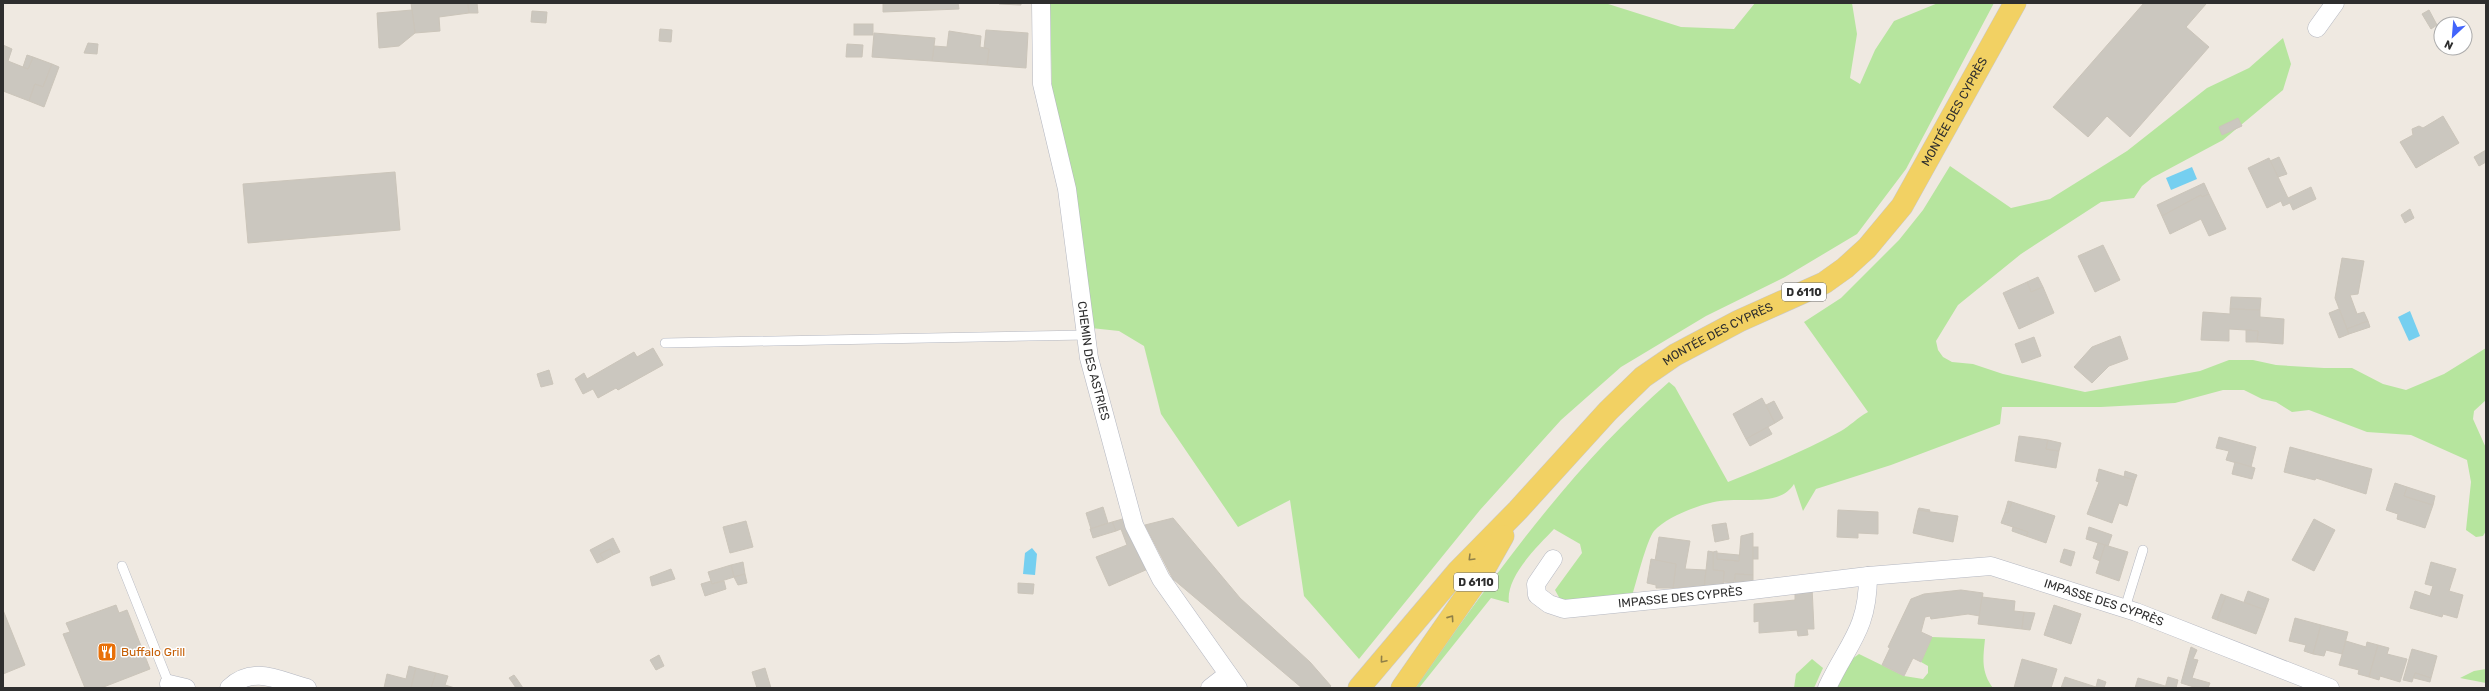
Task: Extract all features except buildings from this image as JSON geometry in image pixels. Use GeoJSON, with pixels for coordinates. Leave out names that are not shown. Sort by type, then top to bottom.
{"type":"FeatureCollection","features":[{"type":"Feature","properties":{"kind":"main road","name":"MONTÉE DES CYPRÈS"},"geometry":{"type":"LineString","coordinates":[[1359,688],[1458,571],[1518,510],[1608,412],[1643,377],[1675,355],[1739,321],[1824,283],[1845,268],[1867,248],[1905,200],[2015,3]]}},
{"type":"Feature","properties":{"kind":"main road","name":"MONTÉE DES CYPRÈS"},"geometry":{"type":"LineString","coordinates":[[1402,688],[1482,573],[1518,510]]}},
{"type":"Feature","properties":{"kind":"street","name":"CHEMIN DES ASTRIES"},"geometry":{"type":"LineString","coordinates":[[1042,3],[1042,84],[1067,189],[1089,358],[1134,525],[1161,578],[1238,688]]}},
{"type":"Feature","properties":{"kind":"street"},"geometry":{"type":"LineString","coordinates":[[2317,28],[2335,3]]}},
{"type":"Feature","properties":{"kind":"street","name":"IMPASSE DES CYPRÈS"},"geometry":{"type":"LineString","coordinates":[[1553,559],[1536,584],[1537,596],[1549,604],[1564,609],[1744,591],[1868,576],[1991,566],[2125,608],[2330,688]]}},
{"type":"Feature","properties":{"kind":"street"},"geometry":{"type":"LineString","coordinates":[[1827,688],[1861,627],[1868,598],[1868,576]]}},
{"type":"Feature","properties":{"kind":"street"},"geometry":{"type":"LineString","coordinates":[[228,688],[238,679],[258,674],[306,688]]}},
{"type":"Feature","properties":{"kind":"street"},"geometry":{"type":"LineString","coordinates":[[1210,688],[1228,674]]}},
{"type":"Feature","properties":{"kind":"lane"},"geometry":{"type":"LineString","coordinates":[[666,343],[1086,335]]}},
{"type":"Feature","properties":{"kind":"lane"},"geometry":{"type":"LineString","coordinates":[[2125,608],[2143,550]]}},
{"type":"Feature","properties":{"kind":"lane"},"geometry":{"type":"LineString","coordinates":[[122,566],[174,687]]}},
{"type":"Feature","properties":{"kind":"green space"},"geometry":{"type":"Polygon","coordinates":[[[1050,3],[1605,3],[1681,27],[1734,29],[1755,3],[1852,3],[1857,34],[1850,78],[1860,84],[1875,50],[1894,21],[1938,3],[1994,3],[1906,169],[1857,234],[1785,277],[1706,316],[1621,367],[1561,420],[1480,510],[1359,659],[1304,596],[1290,500],[1238,527],[1161,414],[1144,346],[1119,331],[1091,328],[1052,94],[1050,3]]]}},
{"type":"Feature","properties":{"kind":"green space"},"geometry":{"type":"Polygon","coordinates":[[[2283,38],[2291,64],[2283,90],[2223,140],[2152,178],[2142,186],[2134,198],[2101,202],[2021,254],[1958,305],[1936,341],[1938,350],[1943,357],[1952,362],[1973,364],[2003,374],[2085,392],[2200,371],[2229,360],[2253,360],[2276,365],[2352,368],[2383,384],[2406,390],[2444,374],[2486,348],[2486,400],[2474,411],[2473,419],[2486,448],[2486,531],[2483,536],[2476,537],[2466,530],[2471,482],[2467,460],[2411,435],[2367,432],[2309,410],[2292,412],[2276,402],[2262,399],[2244,390],[2223,390],[2175,403],[2101,407],[2002,407],[2000,424],[1891,465],[1816,489],[1803,511],[1794,484],[1788,491],[1780,496],[1760,500],[1720,501],[1694,508],[1667,520],[1654,531],[1651,536],[1641,563],[1631,600],[1574,604],[1560,599],[1555,590],[1582,553],[1580,544],[1554,529],[1531,553],[1517,573],[1509,593],[1509,603],[1491,598],[1419,688],[1415,688],[1502,567],[1533,527],[1598,451],[1632,416],[1669,382],[1675,387],[1728,482],[1756,471],[1827,438],[1844,429],[1868,412],[1804,322],[1841,298],[1899,240],[1923,210],[1950,166],[2011,208],[2050,199],[2127,151],[2207,88],[2249,68],[2283,38]]]}},
{"type":"Feature","properties":{"kind":"green space"},"geometry":{"type":"Polygon","coordinates":[[[1932,637],[1985,639],[1983,659],[1986,676],[1993,688],[1837,688],[1852,659],[1859,654],[1904,676],[1923,679],[1928,673],[1928,666],[1921,662],[1932,637]]]}},
{"type":"Feature","properties":{"kind":"green space"},"geometry":{"type":"Polygon","coordinates":[[[1812,659],[1823,668],[1814,688],[1794,688],[1796,674],[1812,659]]]}},
{"type":"Feature","properties":{"kind":"green space"},"geometry":{"type":"Polygon","coordinates":[[[2486,669],[2486,683],[2460,678],[2474,671],[2486,669]]]}},
{"type":"Feature","properties":{"kind":"water"},"geometry":{"type":"Polygon","coordinates":[[[2192,167],[2197,179],[2171,190],[2166,178],[2192,167]]]}},
{"type":"Feature","properties":{"kind":"water"},"geometry":{"type":"Polygon","coordinates":[[[2410,311],[2420,336],[2409,341],[2398,317],[2410,311]]]}},
{"type":"Feature","properties":{"kind":"water"},"geometry":{"type":"Polygon","coordinates":[[[1032,548],[1037,554],[1035,575],[1023,574],[1025,553],[1032,548]]]}},
{"type":"Feature","properties":{"kind":"place","name":"Buffalo Grill"},"geometry":{"type":"Point","coordinates":[107,652]}}]}
